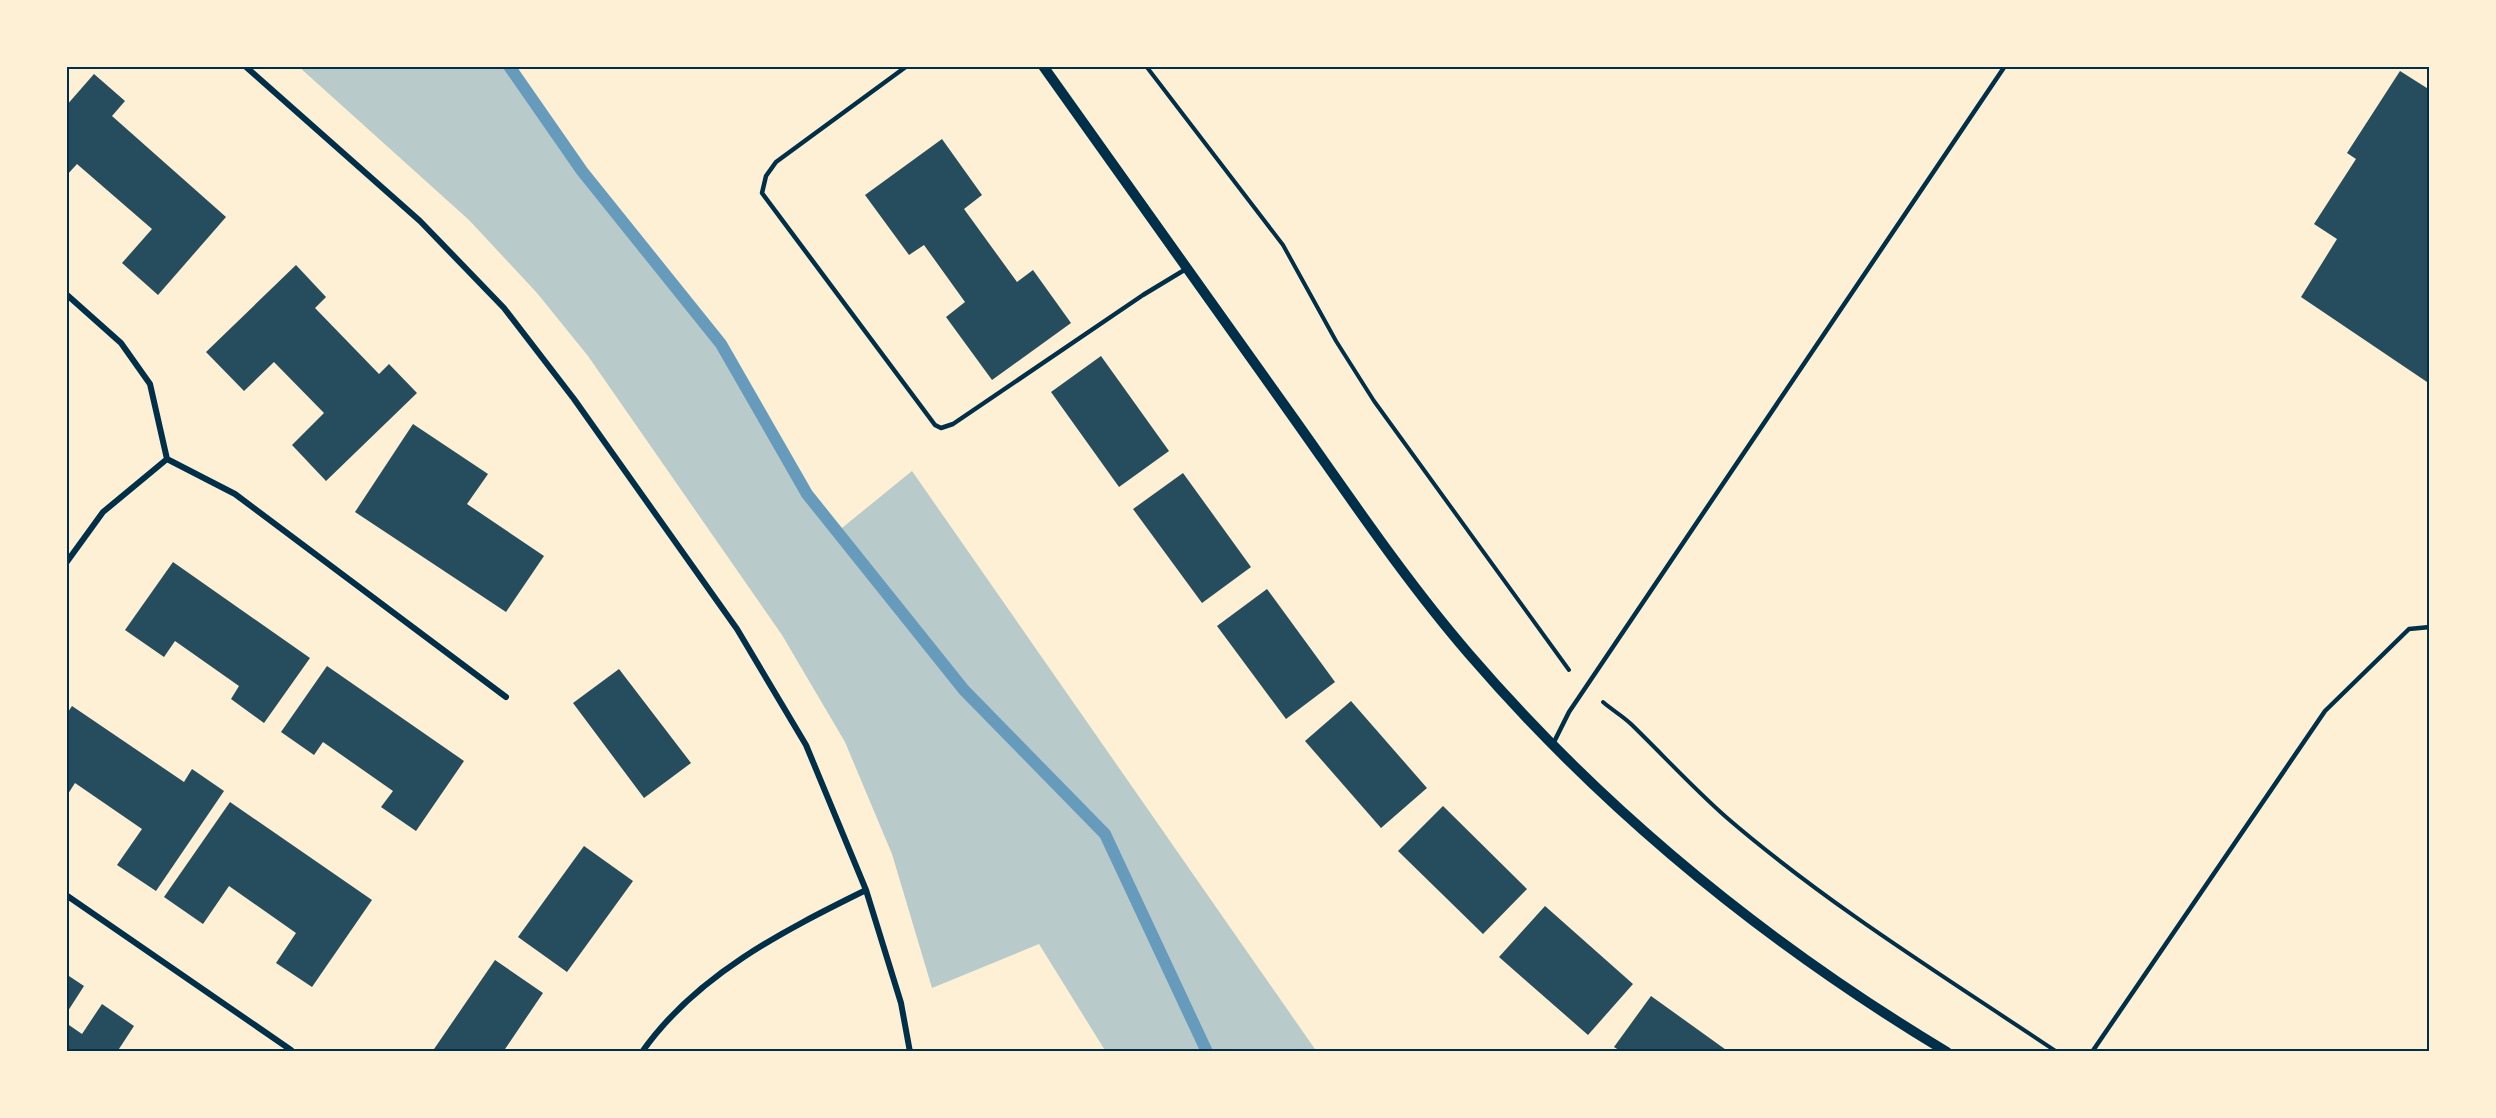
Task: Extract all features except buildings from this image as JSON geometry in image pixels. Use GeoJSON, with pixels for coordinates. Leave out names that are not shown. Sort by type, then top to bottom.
{"type":"FeatureCollection","features":[{"type":"Feature","properties":{"kind":"street"},"geometry":{"type":"LineString","coordinates":[[245,66],[420,221],[504,308],[574,399],[737,629],[806,745],[866,890],[901,1003],[910,1052]]}},
{"type":"Feature","properties":{"kind":"street"},"geometry":{"type":"LineString","coordinates":[[1043,66],[1404,572],[1469,654],[1552,744],[1690,872],[1815,966],[1947,1052]]}},
{"type":"Feature","properties":{"kind":"street"},"geometry":{"type":"LineString","coordinates":[[66,294],[121,343],[150,384],[167,459],[235,494],[506,697]]}},
{"type":"Feature","properties":{"kind":"street"},"geometry":{"type":"LineString","coordinates":[[66,563],[103,512],[167,459]]}},
{"type":"Feature","properties":{"kind":"street"},"geometry":{"type":"LineString","coordinates":[[642,1052],[654,1034],[704,984],[769,941],[866,890]]}},
{"type":"Feature","properties":{"kind":"street"},"geometry":{"type":"LineString","coordinates":[[66,895],[291,1050]]}},
{"type":"Feature","properties":{"kind":"lane"},"geometry":{"type":"LineString","coordinates":[[907,66],[776,162],[766,176],[762,194],[934,425],[941,428],[953,424],[1143,295],[1187,268]]}},
{"type":"Feature","properties":{"kind":"lane"},"geometry":{"type":"LineString","coordinates":[[1552,744],[1586,687],[2005,66]]}},
{"type":"Feature","properties":{"kind":"lane"},"geometry":{"type":"LineString","coordinates":[[2092,1052],[2325,711],[2409,629],[2430,627]]}},
{"type":"Feature","properties":{"kind":"path"},"geometry":{"type":"LineString","coordinates":[[1146,66],[1283,244],[1336,341],[1374,401],[1564,665],[1586,687],[1630,723],[1669,766],[1727,818],[1882,934],[2057,1052]]}},
{"type":"Feature","properties":{"kind":"shaded area"},"geometry":{"type":"Polygon","coordinates":[[[298,66],[509,66],[582,171],[721,344],[807,494],[837,532],[912,471],[1317,1052],[1106,1052],[1039,944],[932,988],[892,854],[845,742],[782,635],[588,356],[537,293],[469,220],[298,66]]]}},
{"type":"Feature","properties":{"kind":"waterway"},"geometry":{"type":"LineString","coordinates":[[509,66],[582,171],[721,344],[807,494],[964,690],[1105,834],[1207,1052]]}}]}
